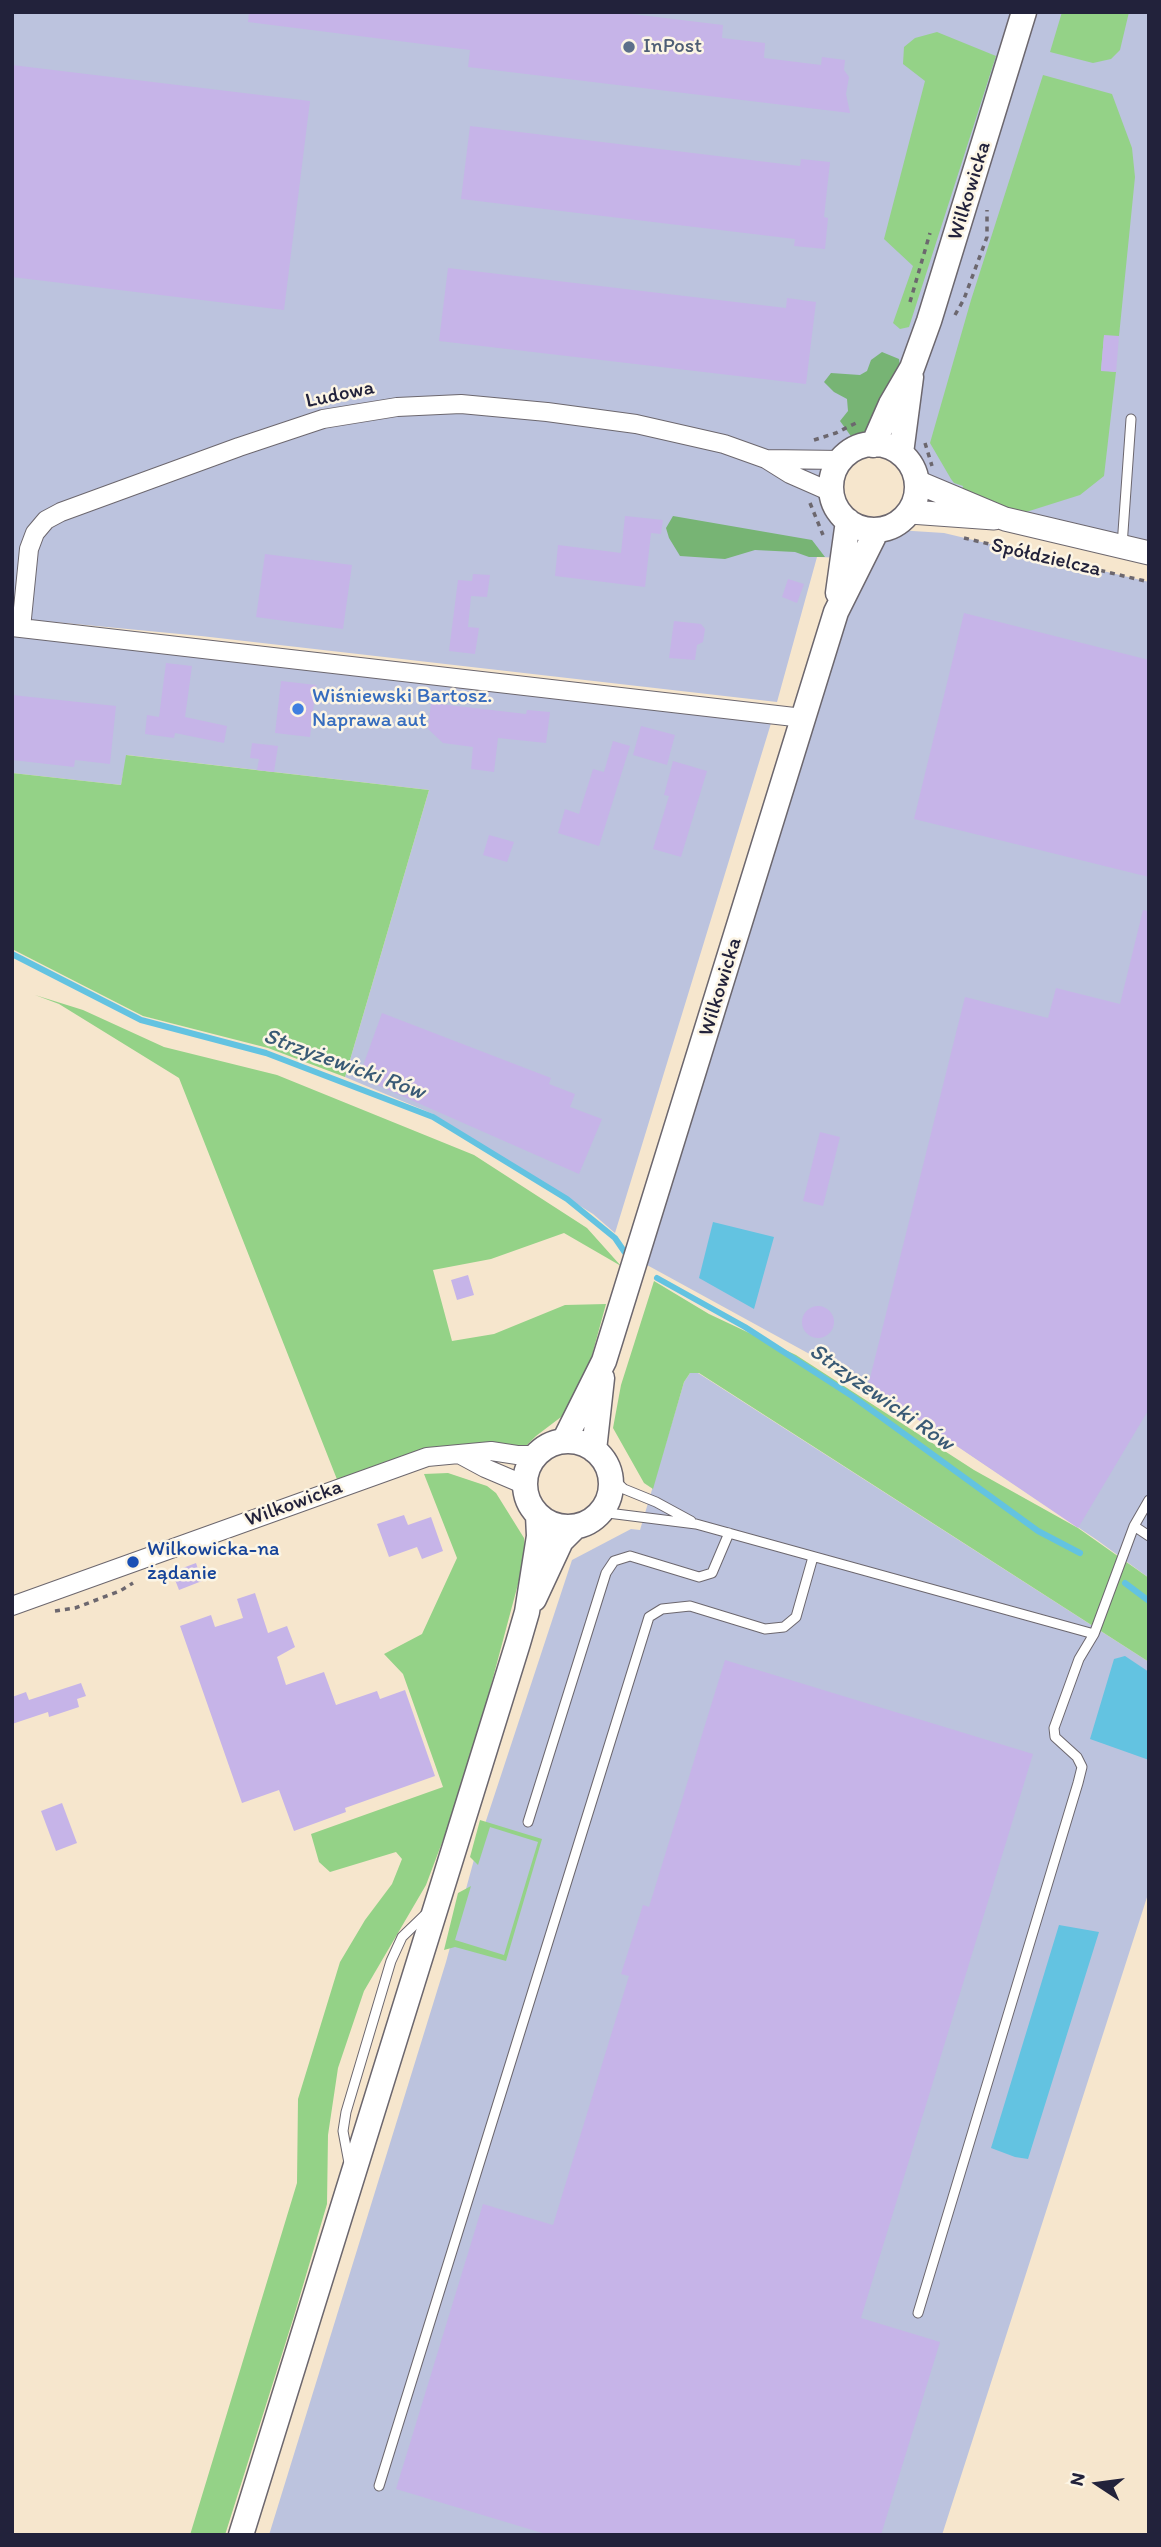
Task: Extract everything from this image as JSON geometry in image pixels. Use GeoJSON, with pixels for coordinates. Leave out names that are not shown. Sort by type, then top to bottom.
{"type":"FeatureCollection","features":[{"type":"Feature","properties":{"kind":"main road","name":"Wilkowicka"},"geometry":{"type":"LineString","coordinates":[[873,445],[891,404],[912,368],[929,321],[1024,12]]}},
{"type":"Feature","properties":{"kind":"main road","name":"Wilkowicka"},"geometry":{"type":"LineString","coordinates":[[901,453],[912,368]]}},
{"type":"Feature","properties":{"kind":"main road"},"geometry":{"type":"LineString","coordinates":[[873,445],[890,447],[901,453],[913,469],[926,477],[910,512],[897,524],[877,530],[859,528],[820,495],[841,460],[855,449],[873,445]]}},
{"type":"Feature","properties":{"kind":"main road","name":"Wilkowicka"},"geometry":{"type":"LineString","coordinates":[[836,612],[848,521]]}},
{"type":"Feature","properties":{"kind":"main road","name":"Wilkowicka"},"geometry":{"type":"LineString","coordinates":[[564,1441],[604,1361],[836,612],[877,530]]}},
{"type":"Feature","properties":{"kind":"main road","name":"Wilkowicka"},"geometry":{"type":"LineString","coordinates":[[594,1450],[604,1361]]}},
{"type":"Feature","properties":{"kind":"main road"},"geometry":{"type":"LineString","coordinates":[[527,1612],[561,1541],[575,1527],[600,1512],[610,1494],[610,1476],[601,1457],[594,1450],[579,1443],[564,1441],[550,1445],[537,1455],[526,1474],[525,1485],[528,1500],[538,1515],[553,1524],[575,1527]]}},
{"type":"Feature","properties":{"kind":"main road"},"geometry":{"type":"LineString","coordinates":[[242,2535],[527,1612],[538,1536],[538,1515]]}},
{"type":"Feature","properties":{"kind":"street","name":"Ludowa"},"geometry":{"type":"LineString","coordinates":[[803,718],[16,627],[29,549],[35,533],[46,520],[112,493],[323,419],[397,407],[461,404],[534,411],[668,430],[724,444],[766,459],[820,495]]}},
{"type":"Feature","properties":{"kind":"street","name":"Ludowa"},"geometry":{"type":"LineString","coordinates":[[766,459],[841,460]]}},
{"type":"Feature","properties":{"kind":"street","name":"Spółdzielcza"},"geometry":{"type":"LineString","coordinates":[[926,477],[1005,519]]}},
{"type":"Feature","properties":{"kind":"street","name":"Spółdzielcza"},"geometry":{"type":"LineString","coordinates":[[910,512],[1005,519],[1149,553]]}},
{"type":"Feature","properties":{"kind":"street","name":"Wilkowicka"},"geometry":{"type":"LineString","coordinates":[[12,1606],[427,1457],[491,1451],[537,1455]]}},
{"type":"Feature","properties":{"kind":"street"},"geometry":{"type":"LineString","coordinates":[[459,1454],[525,1485]]}},
{"type":"Feature","properties":{"kind":"lane"},"geometry":{"type":"LineString","coordinates":[[1122,547],[1131,419]]}},
{"type":"Feature","properties":{"kind":"lane"},"geometry":{"type":"LineString","coordinates":[[610,1476],[624,1489],[656,1502],[696,1524]]}},
{"type":"Feature","properties":{"kind":"lane"},"geometry":{"type":"LineString","coordinates":[[918,2313],[1082,1767],[1077,1757],[1055,1737],[1054,1728],[1079,1658],[1094,1634],[1133,1526],[1149,1500]]}},
{"type":"Feature","properties":{"kind":"lane"},"geometry":{"type":"LineString","coordinates":[[600,1512],[696,1524],[1094,1634]]}},
{"type":"Feature","properties":{"kind":"lane"},"geometry":{"type":"LineString","coordinates":[[1133,1526],[1149,1536]]}},
{"type":"Feature","properties":{"kind":"lane"},"geometry":{"type":"LineString","coordinates":[[528,1822],[606,1573],[614,1561],[630,1556],[699,1577],[712,1573],[729,1533]]}},
{"type":"Feature","properties":{"kind":"lane"},"geometry":{"type":"LineString","coordinates":[[379,2486],[649,1617],[662,1609],[690,1606],[765,1629],[784,1627],[796,1617],[813,1556]]}},
{"type":"Feature","properties":{"kind":"path"},"geometry":{"type":"LineString","coordinates":[[953,318],[964,299],[987,237],[987,198]]}},
{"type":"Feature","properties":{"kind":"path"},"geometry":{"type":"LineString","coordinates":[[908,309],[930,233]]}},
{"type":"Feature","properties":{"kind":"path"},"geometry":{"type":"LineString","coordinates":[[808,442],[836,433],[866,418]]}},
{"type":"Feature","properties":{"kind":"path"},"geometry":{"type":"LineString","coordinates":[[921,431],[926,477]]}},
{"type":"Feature","properties":{"kind":"path"},"geometry":{"type":"LineString","coordinates":[[820,495],[824,536]]}},
{"type":"Feature","properties":{"kind":"path","name":"Spółdzielcza"},"geometry":{"type":"LineString","coordinates":[[957,537],[1149,582]]}},
{"type":"Feature","properties":{"kind":"shaded area"},"geometry":{"type":"Polygon","coordinates":[[[12,12],[1149,12],[1149,553],[917,482],[905,457],[902,436],[880,429],[845,456],[833,476],[833,500],[843,517],[850,558],[817,557],[777,702],[201,636],[12,618],[12,12]]]}},
{"type":"Feature","properties":{"kind":"shaded area"},"geometry":{"type":"Polygon","coordinates":[[[897,530],[944,533],[1149,582],[1149,1578],[868,1386],[647,1265],[836,612],[868,545],[897,530]]]}},
{"type":"Feature","properties":{"kind":"shaded area"},"geometry":{"type":"Polygon","coordinates":[[[12,633],[772,720],[615,1233],[593,1214],[433,1114],[345,1077],[429,790],[127,755],[121,785],[12,773],[12,633]]]}},
{"type":"Feature","properties":{"kind":"shaded area"},"geometry":{"type":"Polygon","coordinates":[[[690,1373],[698,1373],[1149,1662],[1149,1891],[942,2535],[269,2535],[446,1962],[478,1845],[572,1560],[631,1529],[640,1530],[684,1382],[690,1373]]]}},
{"type":"Feature","properties":{"kind":"green space"},"geometry":{"type":"Polygon","coordinates":[[[1062,12],[1129,12],[1120,50],[1111,59],[1093,63],[1050,52],[1062,12]]]}},
{"type":"Feature","properties":{"kind":"green space"},"geometry":{"type":"Polygon","coordinates":[[[937,32],[996,56],[909,327],[900,329],[893,323],[913,266],[884,239],[925,81],[903,64],[904,47],[915,38],[937,32]]]}},
{"type":"Feature","properties":{"kind":"green space"},"geometry":{"type":"Polygon","coordinates":[[[1043,75],[1112,94],[1132,148],[1135,177],[1119,336],[1104,336],[1101,370],[1116,372],[1104,476],[1080,495],[1023,513],[961,494],[963,486],[954,483],[930,443],[971,300],[1043,75]]]}},
{"type":"Feature","properties":{"kind":"green space"},"geometry":{"type":"Polygon","coordinates":[[[882,352],[899,359],[900,366],[861,445],[840,421],[848,411],[847,399],[824,382],[831,373],[860,375],[867,371],[871,360],[882,352]]]}},
{"type":"Feature","properties":{"kind":"green space"},"geometry":{"type":"Polygon","coordinates":[[[673,516],[812,540],[825,557],[755,550],[725,559],[680,556],[666,528],[673,516]]]}},
{"type":"Feature","properties":{"kind":"green space"},"geometry":{"type":"Polygon","coordinates":[[[126,755],[429,790],[345,1077],[268,1048],[143,1016],[12,949],[12,773],[121,785],[126,755]]]}},
{"type":"Feature","properties":{"kind":"green space"},"geometry":{"type":"Polygon","coordinates":[[[35,995],[83,1010],[164,1047],[277,1075],[474,1155],[587,1228],[621,1266],[564,1233],[491,1259],[433,1270],[452,1341],[494,1334],[565,1305],[606,1304],[586,1377],[565,1414],[536,1436],[517,1455],[491,1451],[340,1487],[179,1078],[59,1004],[35,995]]]}},
{"type":"Feature","properties":{"kind":"green space"},"geometry":{"type":"Polygon","coordinates":[[[654,1281],[709,1314],[796,1355],[974,1470],[1078,1528],[1149,1578],[1149,1662],[699,1373],[690,1373],[684,1382],[653,1489],[644,1483],[613,1428],[621,1385],[654,1281]]]}},
{"type":"Feature","properties":{"kind":"green space"},"geometry":{"type":"Polygon","coordinates":[[[448,1473],[487,1486],[496,1493],[524,1538],[526,1554],[466,1779],[426,1885],[364,1991],[338,2068],[328,2135],[327,2204],[225,2535],[190,2535],[297,2183],[298,2099],[340,1962],[365,1920],[392,1884],[402,1859],[396,1852],[330,1872],[319,1862],[311,1834],[443,1787],[403,1674],[384,1654],[422,1634],[457,1558],[424,1474],[448,1473]]]}},
{"type":"Feature","properties":{"kind":"green space"},"geometry":{"type":"Polygon","coordinates":[[[480,1820],[542,1839],[506,1961],[455,1947],[444,1950],[458,1893],[471,1886],[455,1940],[504,1955],[538,1842],[490,1827],[478,1865],[470,1857],[480,1820]]]}},
{"type":"Feature","properties":{"kind":"water"},"geometry":{"type":"Polygon","coordinates":[[[713,1222],[774,1237],[754,1309],[699,1278],[713,1222]]]}},
{"type":"Feature","properties":{"kind":"water"},"geometry":{"type":"Polygon","coordinates":[[[1125,1656],[1149,1672],[1149,1760],[1090,1739],[1114,1659],[1125,1656]]]}},
{"type":"Feature","properties":{"kind":"water"},"geometry":{"type":"Polygon","coordinates":[[[1059,1925],[1099,1932],[1028,2159],[1015,2157],[991,2148],[1059,1925]]]}},
{"type":"Feature","properties":{"kind":"building"},"geometry":{"type":"Polygon","coordinates":[[[249,12],[615,12],[723,25],[722,38],[765,43],[764,58],[821,65],[822,57],[845,60],[844,70],[849,77],[846,94],[850,113],[468,67],[470,50],[248,22],[249,12]]]}},
{"type":"Feature","properties":{"kind":"building"},"geometry":{"type":"Polygon","coordinates":[[[12,65],[310,101],[284,310],[12,277],[12,65]]]}},
{"type":"Feature","properties":{"kind":"building"},"geometry":{"type":"Polygon","coordinates":[[[470,126],[800,166],[801,159],[830,162],[824,217],[828,218],[825,249],[794,246],[795,239],[461,199],[470,126]]]}},
{"type":"Feature","properties":{"kind":"building"},"geometry":{"type":"Polygon","coordinates":[[[448,268],[786,308],[787,298],[816,302],[806,384],[439,341],[448,268]]]}},
{"type":"Feature","properties":{"kind":"building"},"geometry":{"type":"Polygon","coordinates":[[[1104,335],[1119,336],[1116,372],[1101,371],[1104,335]]]}},
{"type":"Feature","properties":{"kind":"building"},"geometry":{"type":"Polygon","coordinates":[[[625,516],[663,520],[661,534],[651,533],[645,587],[555,576],[558,545],[621,553],[625,516]]]}},
{"type":"Feature","properties":{"kind":"building"},"geometry":{"type":"Polygon","coordinates":[[[265,554],[352,565],[343,629],[256,617],[265,554]]]}},
{"type":"Feature","properties":{"kind":"building"},"geometry":{"type":"Polygon","coordinates":[[[473,574],[490,575],[487,597],[471,596],[468,627],[479,628],[475,654],[449,651],[458,580],[472,581],[473,574]]]}},
{"type":"Feature","properties":{"kind":"building"},"geometry":{"type":"Polygon","coordinates":[[[788,579],[804,584],[797,603],[782,597],[788,579]]]}},
{"type":"Feature","properties":{"kind":"building"},"geometry":{"type":"Polygon","coordinates":[[[964,613],[1149,660],[1149,877],[914,819],[964,613]]]}},
{"type":"Feature","properties":{"kind":"building"},"geometry":{"type":"Polygon","coordinates":[[[674,621],[701,624],[705,629],[703,642],[697,645],[695,660],[669,658],[674,621]]]}},
{"type":"Feature","properties":{"kind":"building"},"geometry":{"type":"Polygon","coordinates":[[[166,663],[192,666],[185,717],[227,726],[224,743],[175,733],[174,738],[145,734],[147,715],[159,717],[166,663]]]}},
{"type":"Feature","properties":{"kind":"building"},"geometry":{"type":"Polygon","coordinates":[[[281,681],[316,685],[310,737],[275,733],[281,681]]]}},
{"type":"Feature","properties":{"kind":"building"},"geometry":{"type":"Polygon","coordinates":[[[12,695],[116,706],[110,764],[75,760],[74,767],[12,760],[12,695]]]}},
{"type":"Feature","properties":{"kind":"building"},"geometry":{"type":"Polygon","coordinates":[[[431,703],[526,714],[527,710],[550,712],[546,743],[498,738],[494,772],[471,769],[473,747],[443,743],[428,729],[431,703]]]}},
{"type":"Feature","properties":{"kind":"building"},"geometry":{"type":"Polygon","coordinates":[[[641,726],[675,735],[667,765],[633,755],[641,726]]]}},
{"type":"Feature","properties":{"kind":"building"},"geometry":{"type":"Polygon","coordinates":[[[613,741],[630,746],[599,846],[558,833],[565,809],[579,814],[593,769],[604,772],[613,741]]]}},
{"type":"Feature","properties":{"kind":"building"},"geometry":{"type":"Polygon","coordinates":[[[252,743],[278,746],[274,772],[257,770],[259,759],[250,758],[252,743]]]}},
{"type":"Feature","properties":{"kind":"building"},"geometry":{"type":"Polygon","coordinates":[[[673,761],[707,771],[681,857],[653,849],[669,796],[664,795],[673,761]]]}},
{"type":"Feature","properties":{"kind":"building"},"geometry":{"type":"Polygon","coordinates":[[[489,835],[514,842],[507,862],[483,855],[489,835]]]}},
{"type":"Feature","properties":{"kind":"building"},"geometry":{"type":"Polygon","coordinates":[[[1143,910],[1149,911],[1149,1409],[1078,1528],[868,1386],[965,997],[1048,1018],[1056,988],[1120,1004],[1143,910]]]}},
{"type":"Feature","properties":{"kind":"building"},"geometry":{"type":"Polygon","coordinates":[[[382,1013],[551,1078],[549,1084],[575,1094],[570,1107],[602,1119],[579,1174],[359,1077],[382,1013]]]}},
{"type":"Feature","properties":{"kind":"building"},"geometry":{"type":"Polygon","coordinates":[[[820,1132],[840,1137],[823,1206],[803,1201],[820,1132]]]}},
{"type":"Feature","properties":{"kind":"building"},"geometry":{"type":"Polygon","coordinates":[[[468,1275],[474,1295],[457,1300],[451,1280],[468,1275]]]}},
{"type":"Feature","properties":{"kind":"building"},"geometry":{"type":"Polygon","coordinates":[[[818,1306],[829,1311],[834,1322],[829,1333],[818,1338],[807,1333],[802,1322],[807,1311],[818,1306]]]}},
{"type":"Feature","properties":{"kind":"building"},"geometry":{"type":"Polygon","coordinates":[[[404,1515],[408,1525],[431,1517],[443,1551],[422,1559],[417,1547],[389,1557],[377,1524],[404,1515]]]}},
{"type":"Feature","properties":{"kind":"building"},"geometry":{"type":"Polygon","coordinates":[[[196,1563],[202,1581],[179,1590],[172,1572],[196,1563]]]}},
{"type":"Feature","properties":{"kind":"building"},"geometry":{"type":"Polygon","coordinates":[[[255,1593],[268,1633],[287,1626],[295,1647],[277,1657],[286,1685],[324,1672],[336,1705],[377,1691],[380,1699],[405,1690],[435,1776],[345,1808],[346,1812],[294,1831],[279,1790],[242,1803],[180,1626],[211,1615],[215,1627],[243,1618],[237,1599],[255,1593]]]}},
{"type":"Feature","properties":{"kind":"building"},"geometry":{"type":"Polygon","coordinates":[[[725,1660],[1033,1754],[861,2318],[940,2342],[881,2535],[549,2535],[396,2489],[483,2204],[553,2225],[629,1976],[621,1974],[643,1905],[649,1907],[725,1660]]]}},
{"type":"Feature","properties":{"kind":"building"},"geometry":{"type":"Polygon","coordinates":[[[81,1683],[86,1696],[77,1699],[79,1707],[49,1717],[48,1712],[12,1724],[12,1697],[26,1692],[29,1700],[81,1683]]]}},
{"type":"Feature","properties":{"kind":"building"},"geometry":{"type":"Polygon","coordinates":[[[62,1803],[77,1843],[56,1851],[41,1811],[62,1803]]]}},
{"type":"Feature","properties":{"kind":"waterway","name":"Strzyżewicki Rów"},"geometry":{"type":"LineString","coordinates":[[12,954],[141,1020],[266,1053],[433,1117],[567,1199],[615,1238],[628,1257]]}},
{"type":"Feature","properties":{"kind":"waterway","name":"Strzyżewicki Rów"},"geometry":{"type":"LineString","coordinates":[[657,1278],[745,1327],[852,1396],[1038,1531],[1080,1553]]}},
{"type":"Feature","properties":{"kind":"waterway","name":"Strzyżewicki Rów"},"geometry":{"type":"LineString","coordinates":[[1125,1583],[1149,1601]]}},
{"type":"Feature","properties":{"kind":"place","name":"InPost"},"geometry":{"type":"Point","coordinates":[629,47]}},
{"type":"Feature","properties":{"kind":"place","name":"Wiśniewski Bartosz. Naprawa aut"},"geometry":{"type":"Point","coordinates":[298,709]}},
{"type":"Feature","properties":{"kind":"place","name":"Wilkowicka-na żądanie"},"geometry":{"type":"Point","coordinates":[133,1562]}}]}
